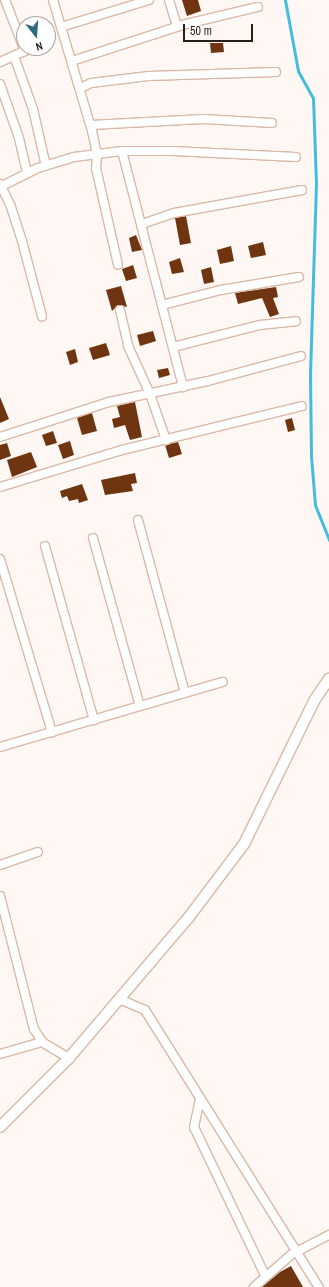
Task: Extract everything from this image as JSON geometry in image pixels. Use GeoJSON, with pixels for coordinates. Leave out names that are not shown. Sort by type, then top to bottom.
{"type":"FeatureCollection","features":[{"type":"Feature","properties":{"kind":"street"},"geometry":{"type":"LineString","coordinates":[[6,0],[16,23]]}},
{"type":"Feature","properties":{"kind":"street"},"geometry":{"type":"LineString","coordinates":[[53,0],[91,125],[98,154],[96,168],[118,265]]}},
{"type":"Feature","properties":{"kind":"street"},"geometry":{"type":"LineString","coordinates":[[61,27],[149,0]]}},
{"type":"Feature","properties":{"kind":"street"},"geometry":{"type":"LineString","coordinates":[[169,0],[177,26]]}},
{"type":"Feature","properties":{"kind":"street"},"geometry":{"type":"LineString","coordinates":[[72,61],[177,26],[258,7]]}},
{"type":"Feature","properties":{"kind":"street"},"geometry":{"type":"LineString","coordinates":[[0,62],[14,56],[33,108],[46,166]]}},
{"type":"Feature","properties":{"kind":"street"},"geometry":{"type":"LineString","coordinates":[[80,88],[91,83],[149,76],[276,72]]}},
{"type":"Feature","properties":{"kind":"street"},"geometry":{"type":"LineString","coordinates":[[0,84],[19,138],[27,173]]}},
{"type":"Feature","properties":{"kind":"street"},"geometry":{"type":"LineString","coordinates":[[91,125],[203,119],[272,123]]}},
{"type":"Feature","properties":{"kind":"street"},"geometry":{"type":"LineString","coordinates":[[122,151],[183,387]]}},
{"type":"Feature","properties":{"kind":"street"},"geometry":{"type":"LineString","coordinates":[[42,316],[22,241],[0,186],[27,173],[74,157],[122,151],[296,157]]}},
{"type":"Feature","properties":{"kind":"street"},"geometry":{"type":"LineString","coordinates":[[142,224],[174,213],[302,190]]}},
{"type":"Feature","properties":{"kind":"street"},"geometry":{"type":"LineString","coordinates":[[162,305],[221,290],[299,277]]}},
{"type":"Feature","properties":{"kind":"street"},"geometry":{"type":"LineString","coordinates":[[120,310],[128,346],[150,394],[166,440]]}},
{"type":"Feature","properties":{"kind":"street"},"geometry":{"type":"LineString","coordinates":[[173,347],[260,325],[296,321]]}},
{"type":"Feature","properties":{"kind":"street"},"geometry":{"type":"LineString","coordinates":[[0,437],[102,404],[183,387],[301,356]]}},
{"type":"Feature","properties":{"kind":"street"},"geometry":{"type":"LineString","coordinates":[[0,487],[122,450],[302,406]]}},
{"type":"Feature","properties":{"kind":"street"},"geometry":{"type":"LineString","coordinates":[[138,520],[185,693]]}},
{"type":"Feature","properties":{"kind":"street"},"geometry":{"type":"LineString","coordinates":[[93,538],[140,706]]}},
{"type":"Feature","properties":{"kind":"street"},"geometry":{"type":"LineString","coordinates":[[45,546],[94,720]]}},
{"type":"Feature","properties":{"kind":"street"},"geometry":{"type":"LineString","coordinates":[[0,559],[52,732]]}},
{"type":"Feature","properties":{"kind":"street"},"geometry":{"type":"LineString","coordinates":[[0,1126],[69,1058],[189,916],[244,844],[314,701],[329,679]]}},
{"type":"Feature","properties":{"kind":"street"},"geometry":{"type":"LineString","coordinates":[[0,747],[223,682]]}},
{"type":"Feature","properties":{"kind":"street"},"geometry":{"type":"LineString","coordinates":[[0,865],[38,852]]}},
{"type":"Feature","properties":{"kind":"street"},"geometry":{"type":"LineString","coordinates":[[0,896],[34,1030],[42,1042],[69,1058]]}},
{"type":"Feature","properties":{"kind":"street"},"geometry":{"type":"LineString","coordinates":[[118,1000],[145,1010],[319,1287]]}},
{"type":"Feature","properties":{"kind":"street"},"geometry":{"type":"LineString","coordinates":[[0,1054],[42,1042]]}},
{"type":"Feature","properties":{"kind":"street"},"geometry":{"type":"LineString","coordinates":[[200,1098],[194,1127],[265,1275]]}},
{"type":"Feature","properties":{"kind":"street"},"geometry":{"type":"LineString","coordinates":[[254,1287],[265,1275],[297,1252],[329,1235]]}},
{"type":"Feature","properties":{"kind":"building"},"geometry":{"type":"Polygon","coordinates":[[[182,0],[198,0],[201,11],[187,16],[182,0]]]}},
{"type":"Feature","properties":{"kind":"building"},"geometry":{"type":"Polygon","coordinates":[[[210,43],[223,43],[224,52],[211,53],[210,43]]]}},
{"type":"Feature","properties":{"kind":"building"},"geometry":{"type":"Polygon","coordinates":[[[186,216],[191,243],[180,245],[175,218],[186,216]]]}},
{"type":"Feature","properties":{"kind":"building"},"geometry":{"type":"Polygon","coordinates":[[[136,235],[142,250],[132,252],[129,238],[136,235]]]}},
{"type":"Feature","properties":{"kind":"building"},"geometry":{"type":"Polygon","coordinates":[[[263,242],[266,255],[251,258],[248,246],[263,242]]]}},
{"type":"Feature","properties":{"kind":"building"},"geometry":{"type":"Polygon","coordinates":[[[231,246],[234,261],[220,264],[217,250],[231,246]]]}},
{"type":"Feature","properties":{"kind":"building"},"geometry":{"type":"Polygon","coordinates":[[[180,258],[184,272],[172,274],[169,262],[180,258]]]}},
{"type":"Feature","properties":{"kind":"building"},"geometry":{"type":"Polygon","coordinates":[[[133,265],[137,278],[126,281],[122,269],[133,265]]]}},
{"type":"Feature","properties":{"kind":"building"},"geometry":{"type":"Polygon","coordinates":[[[211,267],[214,282],[204,284],[201,270],[211,267]]]}},
{"type":"Feature","properties":{"kind":"building"},"geometry":{"type":"Polygon","coordinates":[[[121,286],[127,307],[118,305],[112,311],[106,290],[121,286]]]}},
{"type":"Feature","properties":{"kind":"building"},"geometry":{"type":"Polygon","coordinates":[[[276,287],[278,297],[273,298],[279,314],[270,317],[262,298],[238,304],[235,293],[276,287]]]}},
{"type":"Feature","properties":{"kind":"building"},"geometry":{"type":"Polygon","coordinates":[[[153,331],[156,341],[140,346],[137,335],[153,331]]]}},
{"type":"Feature","properties":{"kind":"building"},"geometry":{"type":"Polygon","coordinates":[[[106,343],[110,355],[93,360],[89,348],[106,343]]]}},
{"type":"Feature","properties":{"kind":"building"},"geometry":{"type":"Polygon","coordinates":[[[75,349],[78,362],[70,365],[66,352],[75,349]]]}},
{"type":"Feature","properties":{"kind":"building"},"geometry":{"type":"Polygon","coordinates":[[[168,368],[170,375],[159,378],[157,370],[168,368]]]}},
{"type":"Feature","properties":{"kind":"building"},"geometry":{"type":"Polygon","coordinates":[[[0,397],[9,419],[0,423],[0,397]]]}},
{"type":"Feature","properties":{"kind":"building"},"geometry":{"type":"Polygon","coordinates":[[[135,402],[142,437],[130,440],[125,425],[114,428],[112,419],[120,417],[117,406],[135,402]]]}},
{"type":"Feature","properties":{"kind":"building"},"geometry":{"type":"Polygon","coordinates":[[[92,413],[97,431],[82,435],[77,418],[92,413]]]}},
{"type":"Feature","properties":{"kind":"building"},"geometry":{"type":"Polygon","coordinates":[[[292,418],[295,430],[288,432],[285,420],[292,418]]]}},
{"type":"Feature","properties":{"kind":"building"},"geometry":{"type":"Polygon","coordinates":[[[53,431],[57,443],[46,446],[42,435],[53,431]]]}},
{"type":"Feature","properties":{"kind":"building"},"geometry":{"type":"Polygon","coordinates":[[[70,441],[74,455],[63,459],[58,445],[70,441]]]}},
{"type":"Feature","properties":{"kind":"building"},"geometry":{"type":"Polygon","coordinates":[[[178,442],[182,454],[169,458],[165,445],[178,442]]]}},
{"type":"Feature","properties":{"kind":"building"},"geometry":{"type":"Polygon","coordinates":[[[7,443],[11,456],[0,460],[0,445],[7,443]]]}},
{"type":"Feature","properties":{"kind":"building"},"geometry":{"type":"Polygon","coordinates":[[[31,452],[37,467],[12,477],[7,460],[31,452]]]}},
{"type":"Feature","properties":{"kind":"building"},"geometry":{"type":"Polygon","coordinates":[[[135,473],[137,483],[131,484],[133,491],[105,495],[101,480],[135,473]]]}},
{"type":"Feature","properties":{"kind":"building"},"geometry":{"type":"Polygon","coordinates":[[[82,484],[88,500],[79,503],[78,499],[69,501],[67,496],[62,498],[60,491],[82,484]]]}},
{"type":"Feature","properties":{"kind":"building"},"geometry":{"type":"Polygon","coordinates":[[[291,1266],[303,1287],[262,1287],[280,1272],[291,1266]]]}},
{"type":"Feature","properties":{"kind":"waterway"},"geometry":{"type":"LineString","coordinates":[[285,0],[298,71],[313,98],[316,183],[310,375],[311,456],[315,505],[329,540]]}}]}
